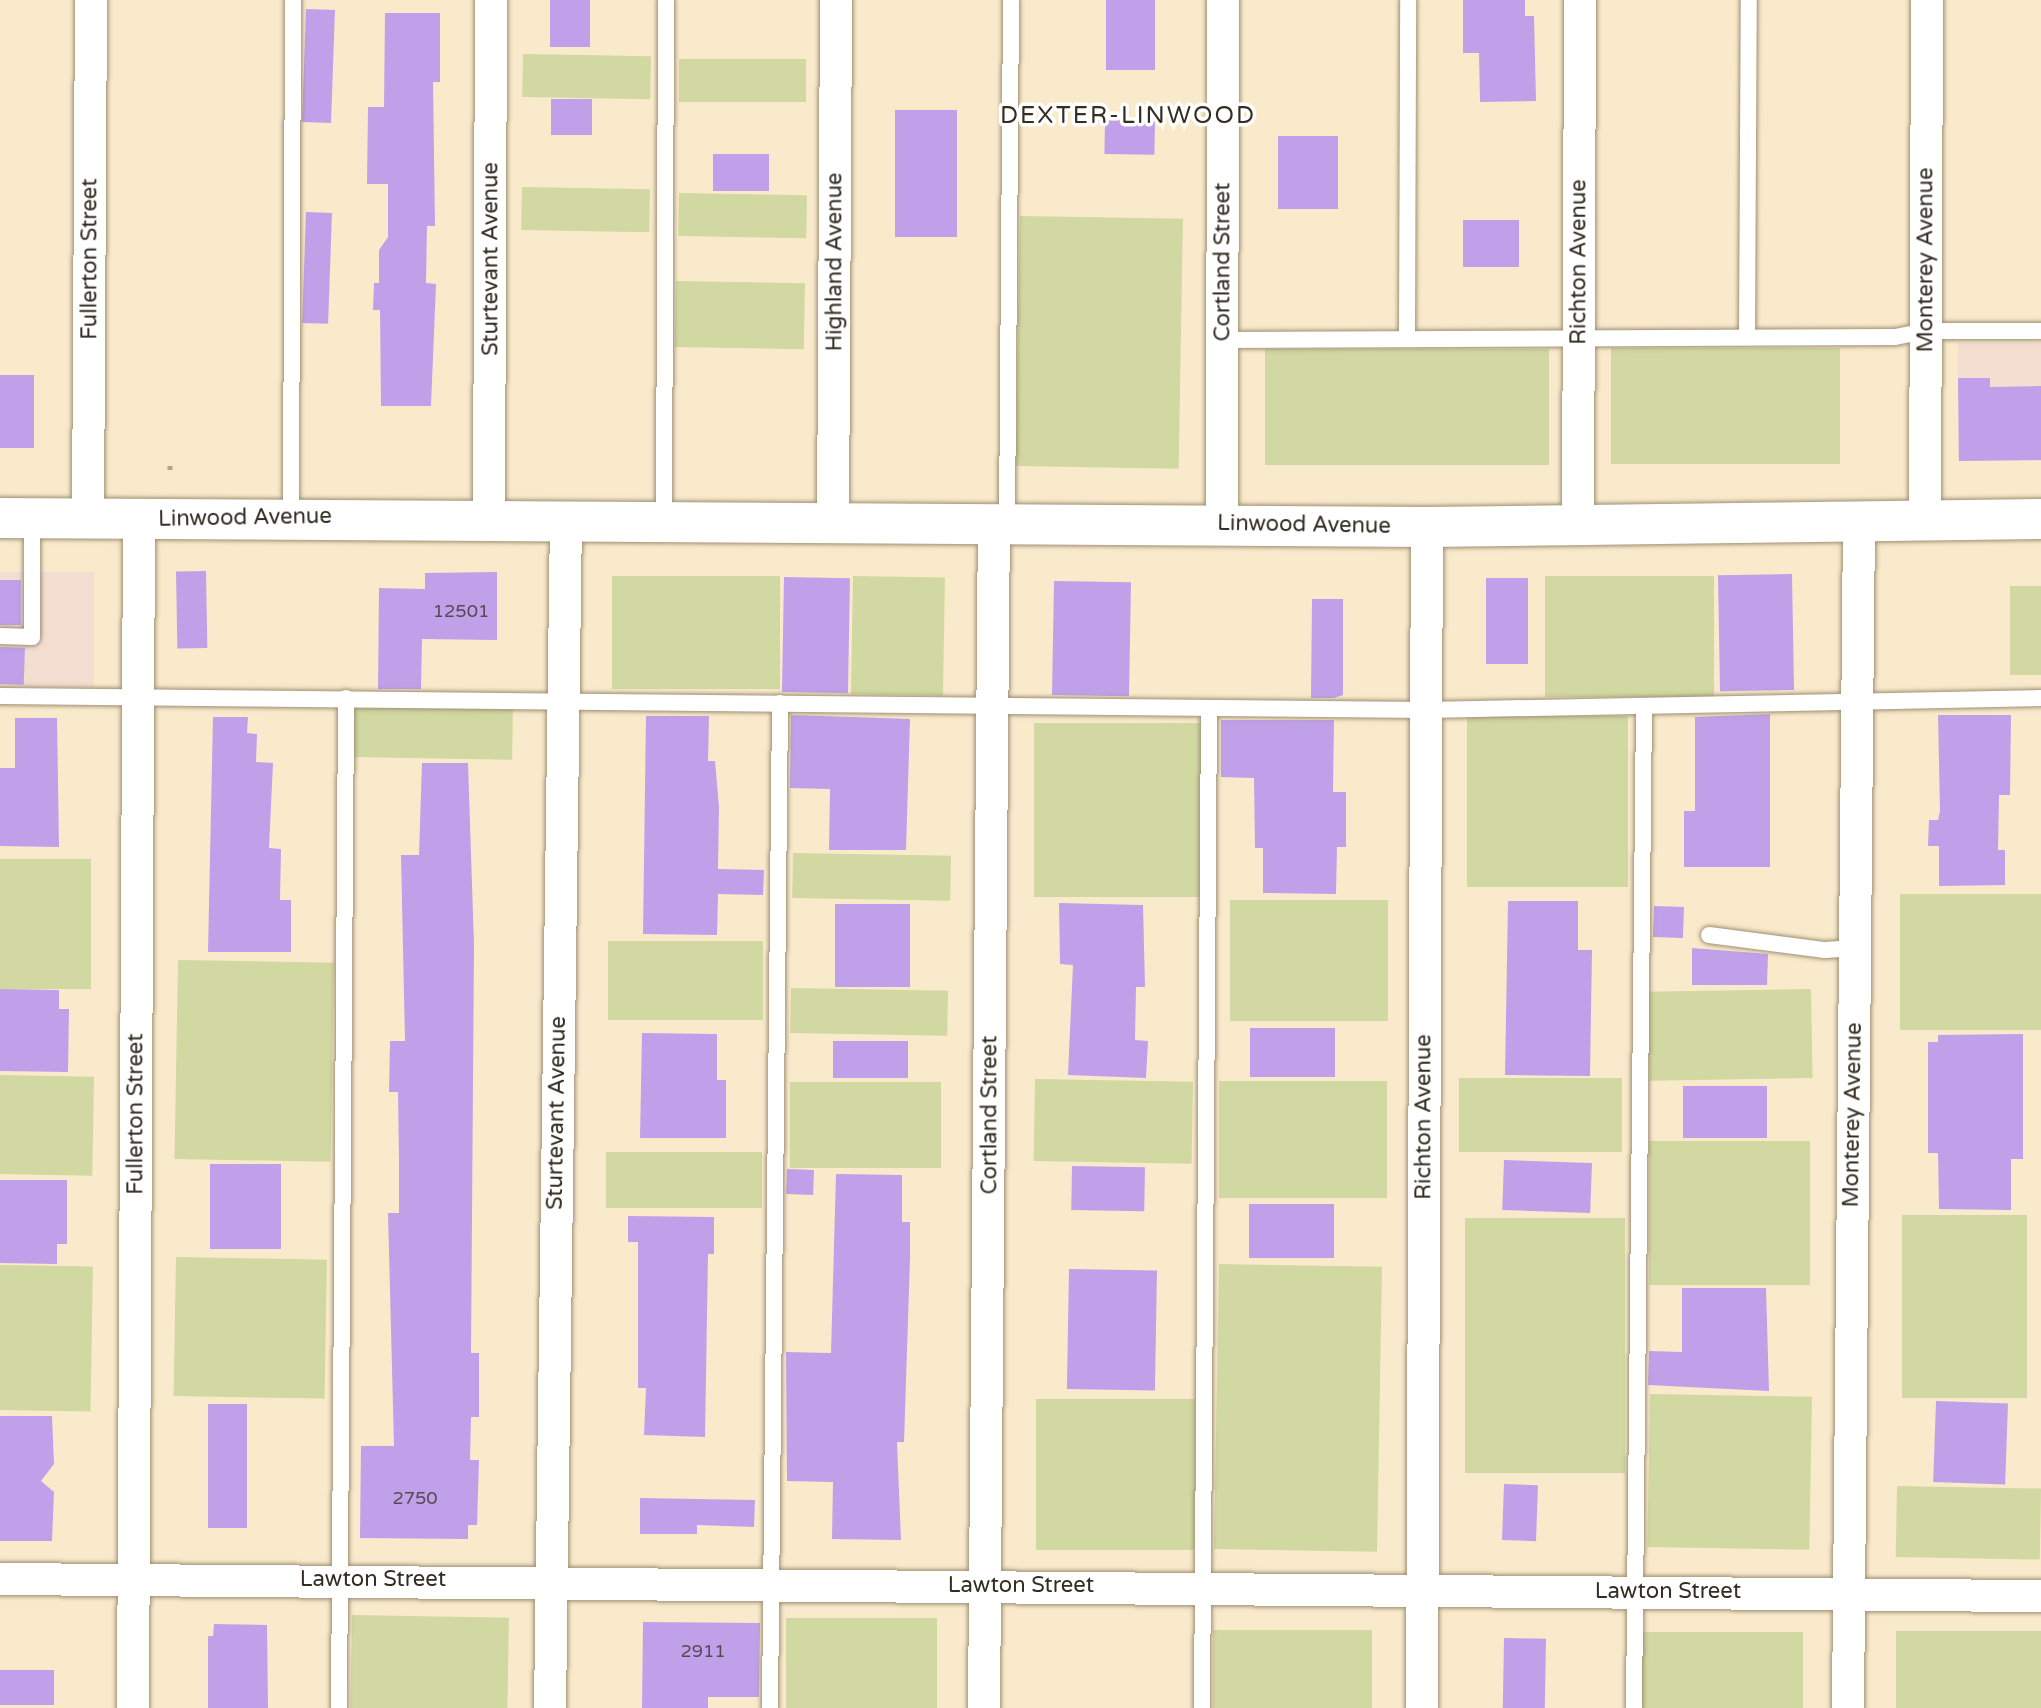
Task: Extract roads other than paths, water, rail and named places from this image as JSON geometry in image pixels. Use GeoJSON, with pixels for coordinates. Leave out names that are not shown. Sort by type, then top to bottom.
{"type":"FeatureCollection","features":[{"type":"Feature","properties":{"kind":"street","name":"Fullerton Street"},"geometry":{"type":"LineString","coordinates":[[88,518],[91,0]]}},
{"type":"Feature","properties":{"kind":"street","name":"Sturtevant Avenue"},"geometry":{"type":"LineString","coordinates":[[489,518],[491,0]]}},
{"type":"Feature","properties":{"kind":"street","name":"Highland Avenue"},"geometry":{"type":"LineString","coordinates":[[833,524],[836,0]]}},
{"type":"Feature","properties":{"kind":"street","name":"Cortland Street"},"geometry":{"type":"LineString","coordinates":[[1222,524],[1223,0]]}},
{"type":"Feature","properties":{"kind":"street","name":"Richton Avenue"},"geometry":{"type":"LineString","coordinates":[[1578,525],[1580,0]]}},
{"type":"Feature","properties":{"kind":"street","name":"Monterey Avenue"},"geometry":{"type":"LineString","coordinates":[[1925,521],[1927,0]]}},
{"type":"Feature","properties":{"kind":"street","name":"Linwood Avenue"},"geometry":{"type":"LineString","coordinates":[[16,518],[139,520],[291,516],[833,524],[1001,522],[1427,527],[2041,519]]}},
{"type":"Feature","properties":{"kind":"street","name":"Sturtevant Avenue"},"geometry":{"type":"LineString","coordinates":[[550,1708],[566,518]]}},
{"type":"Feature","properties":{"kind":"street","name":"Fullerton Street"},"geometry":{"type":"LineString","coordinates":[[133,1708],[139,520]]}},
{"type":"Feature","properties":{"kind":"street","name":"Monterey Avenue"},"geometry":{"type":"LineString","coordinates":[[1848,1708],[1859,521]]}},
{"type":"Feature","properties":{"kind":"street","name":"Cortland Street"},"geometry":{"type":"LineString","coordinates":[[984,1708],[991,707],[1001,522]]}},
{"type":"Feature","properties":{"kind":"street","name":"Richton Avenue"},"geometry":{"type":"LineString","coordinates":[[1422,1708],[1427,527]]}},
{"type":"Feature","properties":{"kind":"street","name":"Lawton Street"},"geometry":{"type":"LineString","coordinates":[[0,1579],[550,1581],[2041,1596]]}},
{"type":"Feature","properties":{"kind":"lane"},"geometry":{"type":"LineString","coordinates":[[291,516],[293,0]]}},
{"type":"Feature","properties":{"kind":"lane"},"geometry":{"type":"LineString","coordinates":[[664,521],[666,0]]}},
{"type":"Feature","properties":{"kind":"lane"},"geometry":{"type":"LineString","coordinates":[[1001,522],[1011,0]]}},
{"type":"Feature","properties":{"kind":"lane"},"geometry":{"type":"LineString","coordinates":[[1407,338],[1408,0]]}},
{"type":"Feature","properties":{"kind":"lane"},"geometry":{"type":"LineString","coordinates":[[1747,337],[1749,0]]}},
{"type":"Feature","properties":{"kind":"lane"},"geometry":{"type":"LineString","coordinates":[[1223,340],[1895,337],[1926,331],[2041,331]]}},
{"type":"Feature","properties":{"kind":"lane"},"geometry":{"type":"LineString","coordinates":[[0,636],[32,637],[16,518]]}},
{"type":"Feature","properties":{"kind":"lane"},"geometry":{"type":"LineString","coordinates":[[0,696],[1426,710],[2041,698]]}},
{"type":"Feature","properties":{"kind":"lane"},"geometry":{"type":"LineString","coordinates":[[339,1708],[346,698]]}},
{"type":"Feature","properties":{"kind":"lane"},"geometry":{"type":"LineString","coordinates":[[770,1708],[780,703]]}},
{"type":"Feature","properties":{"kind":"lane"},"geometry":{"type":"LineString","coordinates":[[1634,1708],[1644,706]]}},
{"type":"Feature","properties":{"kind":"lane"},"geometry":{"type":"LineString","coordinates":[[1202,1708],[1209,708]]}},
{"type":"Feature","properties":{"kind":"lane"},"geometry":{"type":"LineString","coordinates":[[1709,935],[1825,950],[1855,948]]}},
{"type":"Feature","properties":{"kind":"district","name":"DEXTER-LINWOOD"},"geometry":{"type":"Point","coordinates":[1128,116]}}]}
